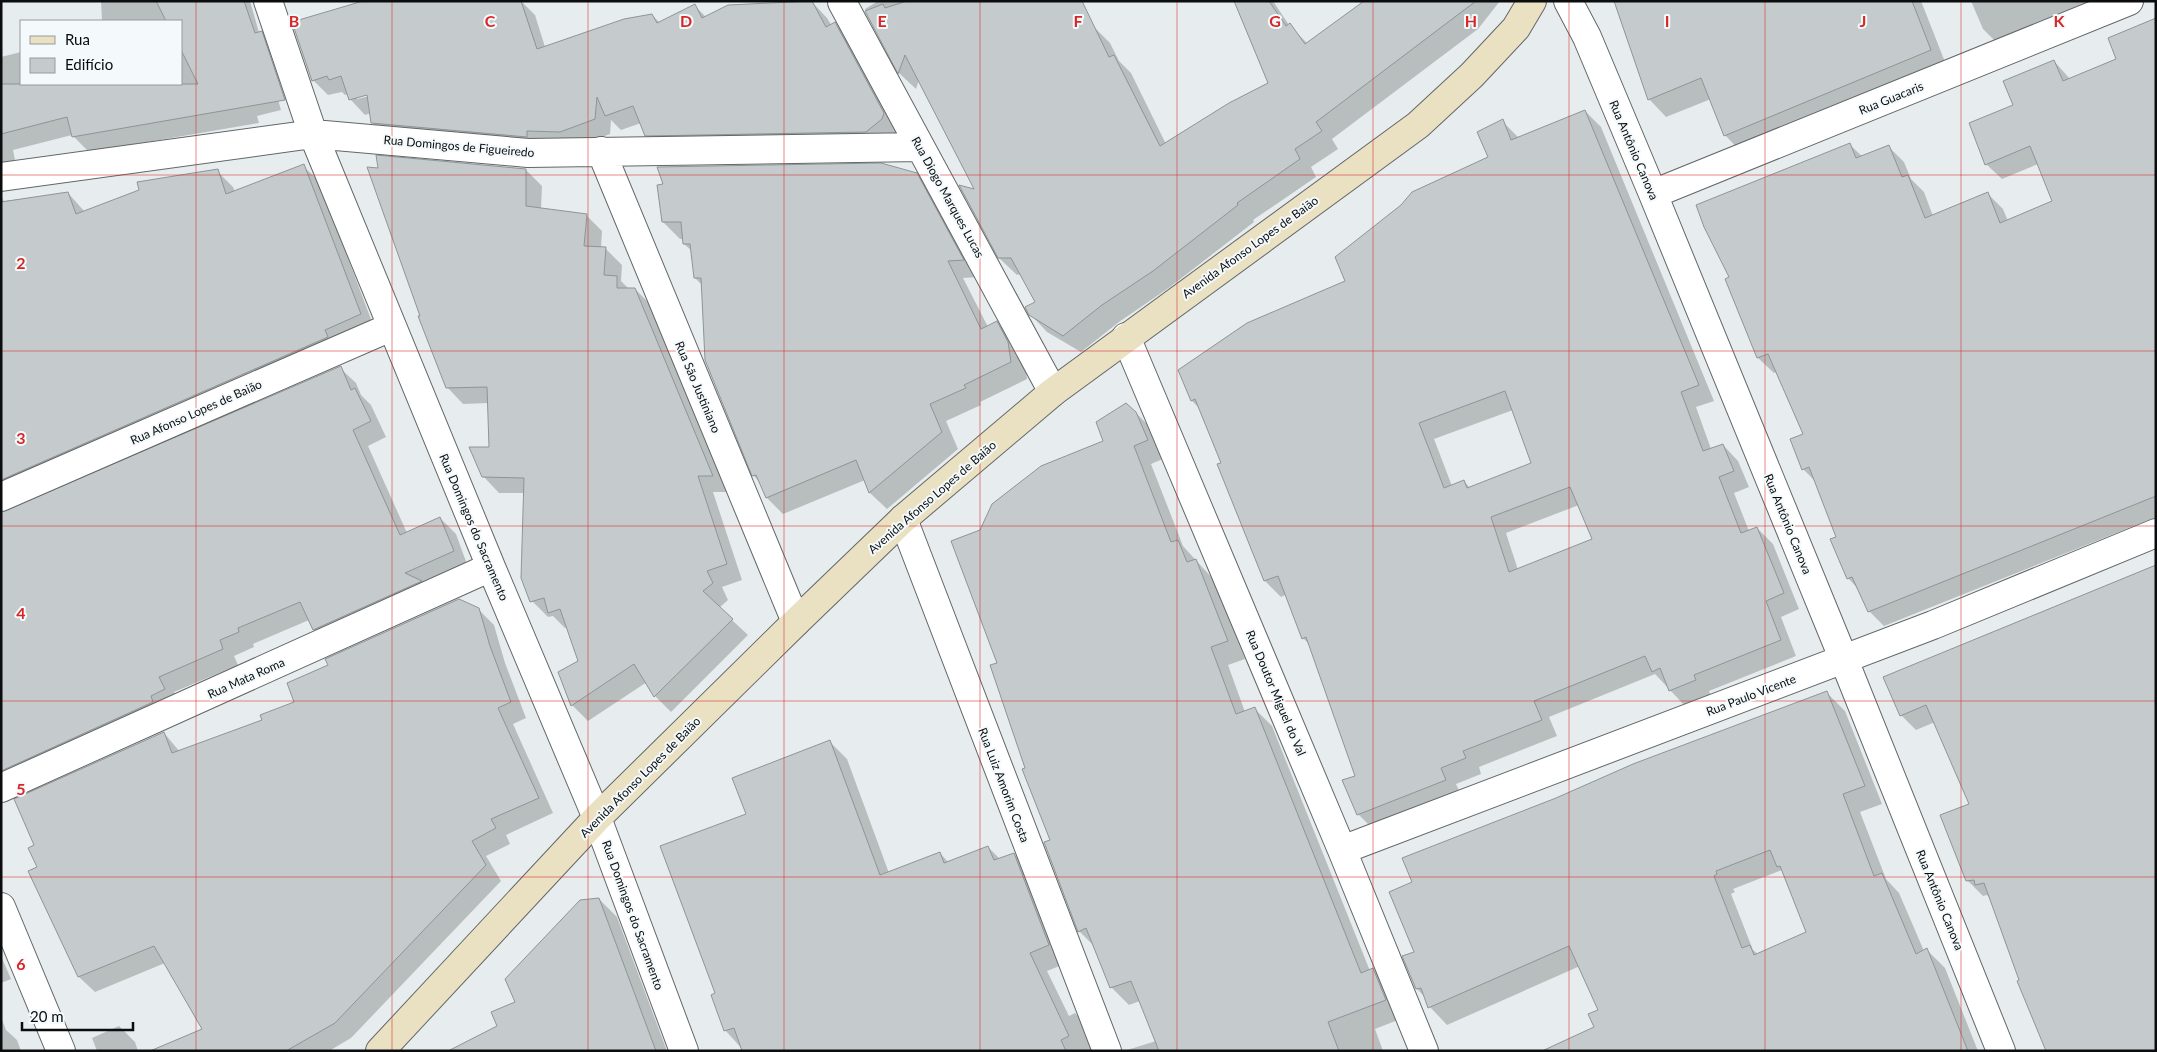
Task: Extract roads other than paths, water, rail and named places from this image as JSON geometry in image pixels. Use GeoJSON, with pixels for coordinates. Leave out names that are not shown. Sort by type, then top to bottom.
{"type":"FeatureCollection","features":[{"type":"Feature","properties":{"kind":"street","name":"Rua Domingos do Sacramento"},"geometry":{"type":"LineString","coordinates":[[268,1],[313,134],[491,567],[597,818],[684,1051]]}},
{"type":"Feature","properties":{"kind":"street","name":"Avenida Afonso Lopes de Baião"},"geometry":{"type":"LineString","coordinates":[[380,1051],[597,818],[903,519],[1054,392],[1126,337],[1418,125],[1472,75],[1516,28],[1532,1]]}},
{"type":"Feature","properties":{"kind":"street","name":"Rua Antônio Canova"},"geometry":{"type":"LineString","coordinates":[[1568,1],[1588,38],[1653,194],[1844,660],[2001,1051]]}},
{"type":"Feature","properties":{"kind":"street","name":"Rua Guacaris"},"geometry":{"type":"LineString","coordinates":[[1653,194],[2129,1]]}},
{"type":"Feature","properties":{"kind":"street","name":"Rua Diogo Marques Lucas"},"geometry":{"type":"LineString","coordinates":[[842,2],[1054,392]]}},
{"type":"Feature","properties":{"kind":"street","name":"Rua Domingos de Figueiredo"},"geometry":{"type":"LineString","coordinates":[[1,177],[313,134],[528,153],[920,147]]}},
{"type":"Feature","properties":{"kind":"street","name":"Rua São Justiniano"},"geometry":{"type":"LineString","coordinates":[[601,151],[796,622]]}},
{"type":"Feature","properties":{"kind":"street","name":"Rua Afonso Lopes de Baião"},"geometry":{"type":"LineString","coordinates":[[1,497],[392,326]]}},
{"type":"Feature","properties":{"kind":"street","name":"Rua Doutor Miguel do Val"},"geometry":{"type":"LineString","coordinates":[[1126,337],[1342,850],[1424,1051]]}},
{"type":"Feature","properties":{"kind":"street","name":"Rua Luiz Amorim Costa"},"geometry":{"type":"LineString","coordinates":[[903,519],[952,652],[1107,1051]]}},
{"type":"Feature","properties":{"kind":"street","name":"Rua Paulo Vicente"},"geometry":{"type":"LineString","coordinates":[[1342,850],[1844,660],[2156,533]]}},
{"type":"Feature","properties":{"kind":"street","name":"Rua Mata Roma"},"geometry":{"type":"LineString","coordinates":[[1,788],[491,567]]}},
{"type":"Feature","properties":{"kind":"street"},"geometry":{"type":"LineString","coordinates":[[1,908],[61,1051]]}}]}
